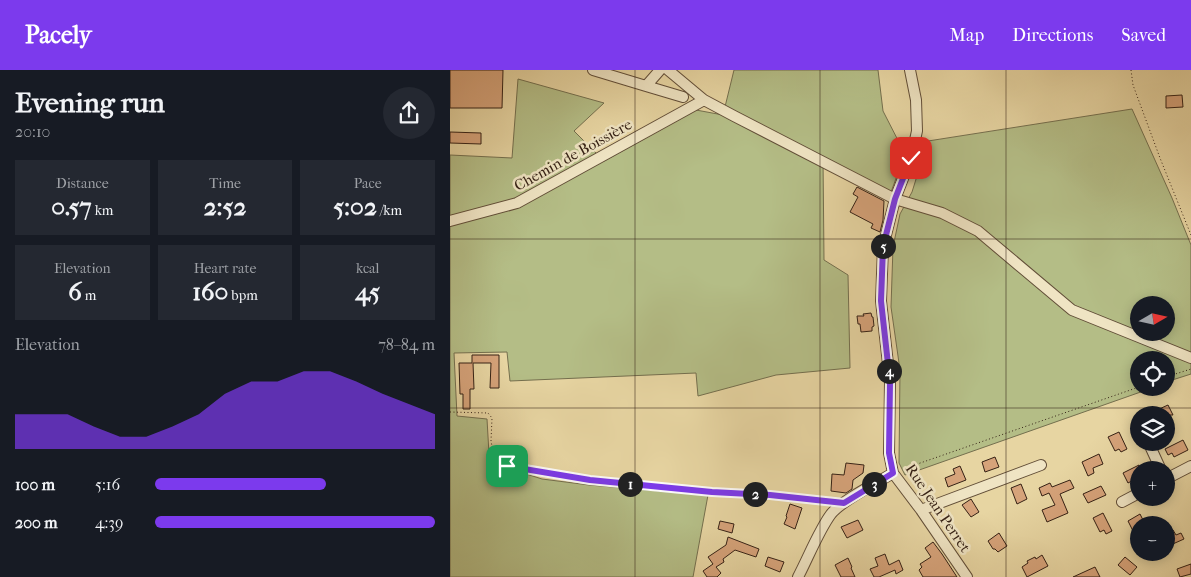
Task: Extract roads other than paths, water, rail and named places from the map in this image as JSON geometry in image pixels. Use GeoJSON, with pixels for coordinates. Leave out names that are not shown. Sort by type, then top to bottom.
{"type":"FeatureCollection","features":[{"type":"Feature","properties":{"kind":"street"},"geometry":{"type":"LineString","coordinates":[[593,70],[683,97]]}},
{"type":"Feature","properties":{"kind":"street"},"geometry":{"type":"LineString","coordinates":[[646,86],[660,70]]}},
{"type":"Feature","properties":{"kind":"street"},"geometry":{"type":"LineString","coordinates":[[668,70],[704,100],[742,121],[895,199],[942,213],[978,231],[1072,310],[1191,358]]}},
{"type":"Feature","properties":{"kind":"street","name":"Rue Jean Perret"},"geometry":{"type":"LineString","coordinates":[[910,70],[916,100],[917,131],[911,158],[895,199],[883,247],[881,301],[890,382],[889,453],[893,473],[967,577]]}},
{"type":"Feature","properties":{"kind":"street","name":"Chemin de Boissière"},"geometry":{"type":"LineString","coordinates":[[450,221],[517,203],[704,100]]}},
{"type":"Feature","properties":{"kind":"street"},"geometry":{"type":"LineString","coordinates":[[921,510],[1041,465]]}},
{"type":"Feature","properties":{"kind":"street"},"geometry":{"type":"LineString","coordinates":[[1175,474],[1191,466]]}},
{"type":"Feature","properties":{"kind":"street"},"geometry":{"type":"LineString","coordinates":[[798,577],[831,513],[893,473]]}},
{"type":"Feature","properties":{"kind":"street"},"geometry":{"type":"LineString","coordinates":[[1122,502],[1130,498]]}}]}
